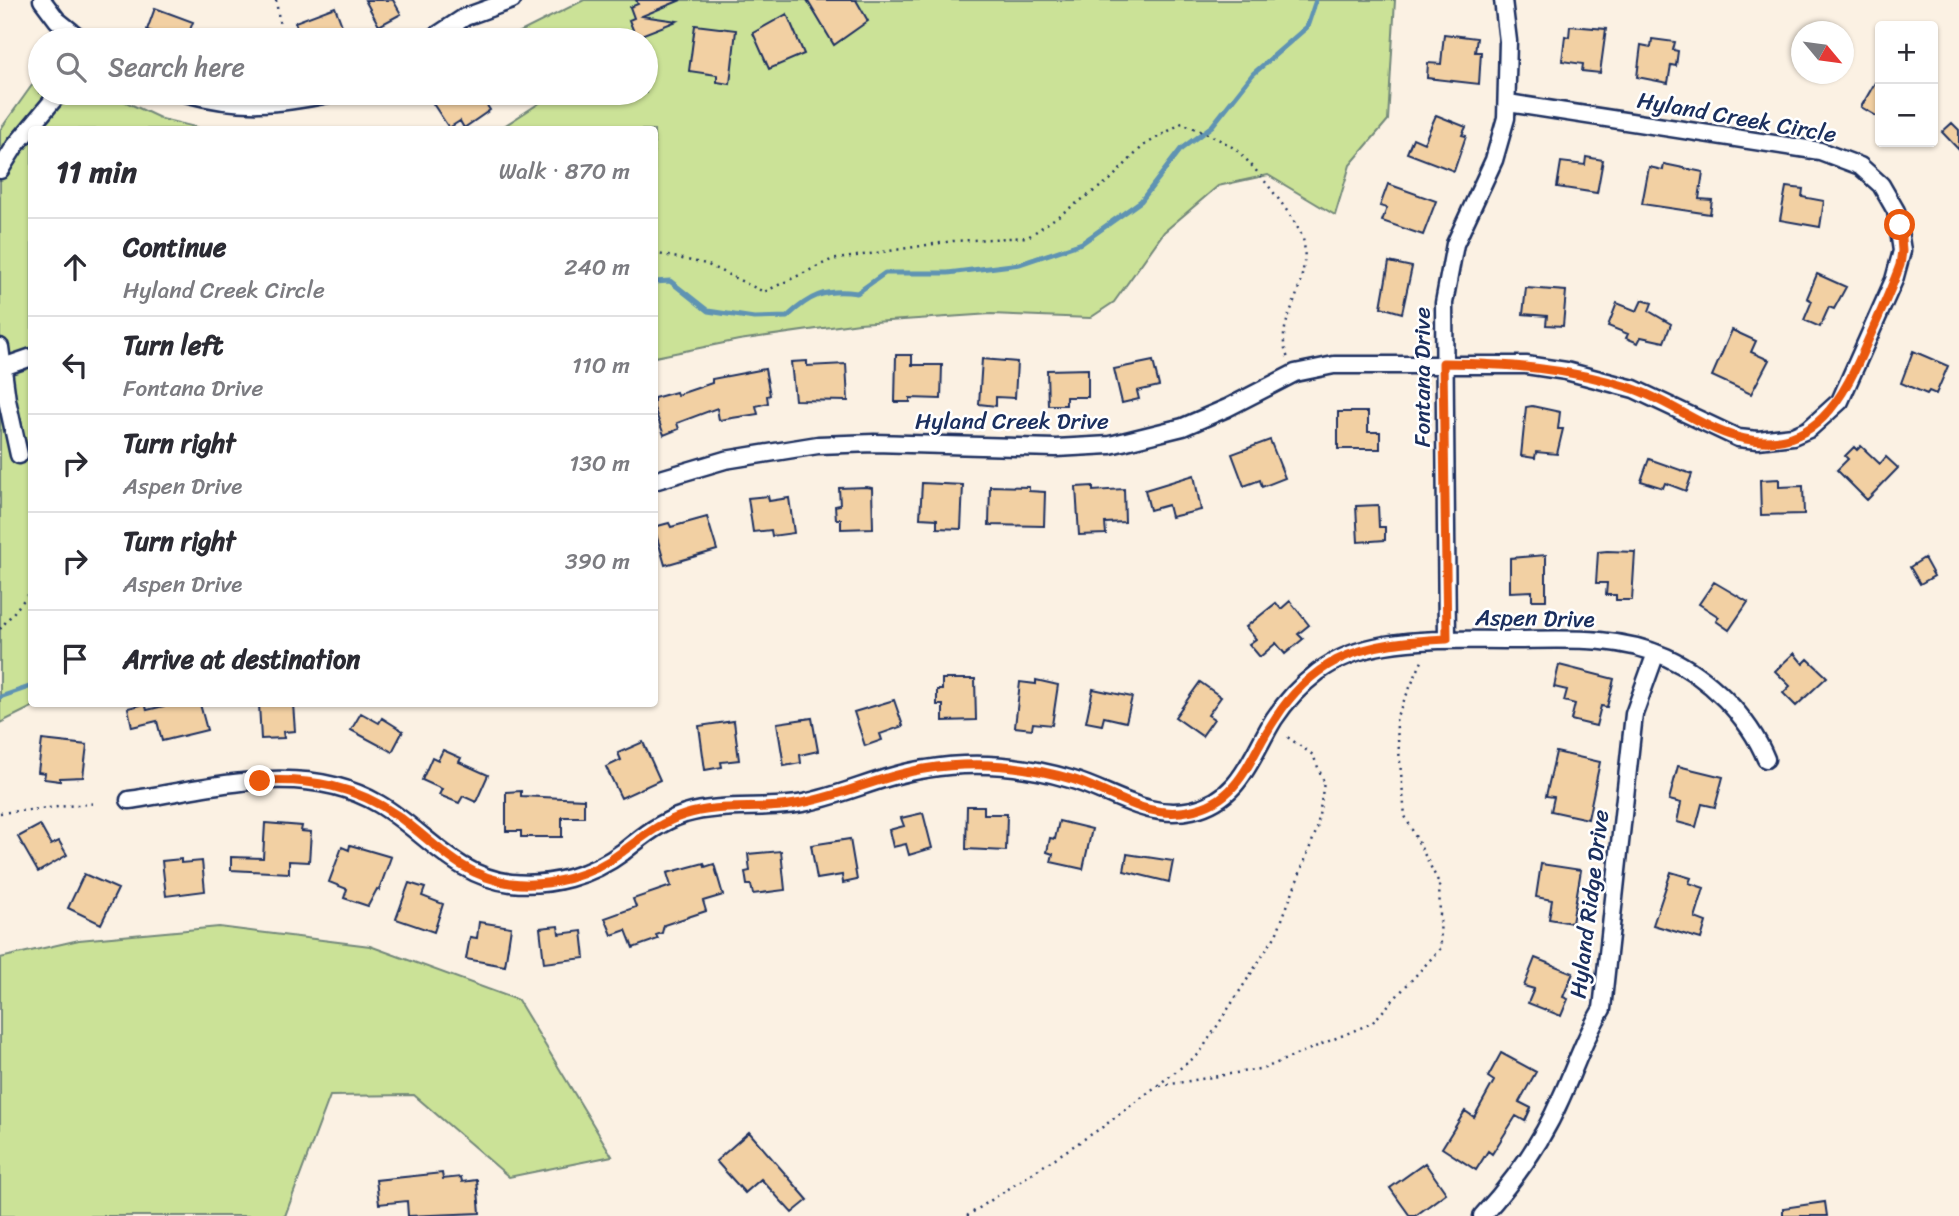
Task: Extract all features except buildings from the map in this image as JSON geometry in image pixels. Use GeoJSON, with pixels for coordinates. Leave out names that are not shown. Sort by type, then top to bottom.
{"type":"FeatureCollection","features":[{"type":"Feature","properties":{"kind":"street"},"geometry":{"type":"LineString","coordinates":[[42,0],[57,20],[67,28]]}},
{"type":"Feature","properties":{"kind":"street"},"geometry":{"type":"LineString","coordinates":[[448,28],[465,17],[512,0]]}},
{"type":"Feature","properties":{"kind":"street","name":"Fontana Drive"},"geometry":{"type":"LineString","coordinates":[[1447,639],[1444,303],[1449,265],[1465,221],[1494,160],[1508,103],[1508,41],[1503,0]]}},
{"type":"Feature","properties":{"kind":"street","name":"Hyland Creek Circle"},"geometry":{"type":"LineString","coordinates":[[1443,363],[1526,365],[1589,376],[1634,389],[1738,438],[1777,440],[1809,429],[1840,401],[1900,265],[1900,225],[1889,197],[1871,175],[1848,160],[1820,151],[1508,103]]}},
{"type":"Feature","properties":{"kind":"street"},"geometry":{"type":"LineString","coordinates":[[32,126],[49,105]]}},
{"type":"Feature","properties":{"kind":"street"},"geometry":{"type":"LineString","coordinates":[[0,170],[28,130]]}},
{"type":"Feature","properties":{"kind":"street"},"geometry":{"type":"LineString","coordinates":[[0,347],[7,400],[19,456]]}},
{"type":"Feature","properties":{"kind":"street"},"geometry":{"type":"LineString","coordinates":[[3,367],[28,358]]}},
{"type":"Feature","properties":{"kind":"street","name":"Hyland Creek Drive"},"geometry":{"type":"LineString","coordinates":[[658,480],[725,460],[818,445],[874,443],[1056,448],[1110,445],[1206,419],[1276,381],[1313,368],[1334,365],[1443,363]]}},
{"type":"Feature","properties":{"kind":"street","name":"Aspen Drive"},"geometry":{"type":"LineString","coordinates":[[129,800],[260,781],[294,779],[325,783],[362,795],[381,805],[450,860],[470,870],[489,878],[528,884],[550,882],[588,872],[607,862],[652,829],[688,813],[826,799],[896,775],[944,766],[996,765],[1036,771],[1076,780],[1140,808],[1178,812],[1213,802],[1235,786],[1250,766],[1286,703],[1326,667],[1358,652],[1382,645],[1447,639],[1605,641],[1656,653],[1698,676],[1749,726],[1766,759]]}},
{"type":"Feature","properties":{"kind":"street","name":"Hyland Ridge Drive"},"geometry":{"type":"LineString","coordinates":[[1482,1216],[1532,1151],[1561,1099],[1584,1038],[1602,1009],[1634,714],[1656,653]]}},
{"type":"Feature","properties":{"kind":"path"},"geometry":{"type":"LineString","coordinates":[[276,0],[280,28]]}},
{"type":"Feature","properties":{"kind":"path"},"geometry":{"type":"LineString","coordinates":[[658,254],[706,264],[764,292],[831,260],[953,241],[1028,237],[1110,180],[1143,146],[1182,123],[1236,150],[1284,206],[1303,239],[1304,259],[1299,288],[1284,331],[1283,347],[1288,358]]}},
{"type":"Feature","properties":{"kind":"path"},"geometry":{"type":"LineString","coordinates":[[0,629],[28,595]]}},
{"type":"Feature","properties":{"kind":"path"},"geometry":{"type":"LineString","coordinates":[[1157,1086],[1265,1068],[1372,1023],[1441,948],[1439,883],[1405,816],[1396,718],[1423,659]]}},
{"type":"Feature","properties":{"kind":"path"},"geometry":{"type":"LineString","coordinates":[[967,1216],[1104,1126],[1199,1054],[1276,935],[1317,829],[1324,782],[1313,755],[1286,736]]}},
{"type":"Feature","properties":{"kind":"path"},"geometry":{"type":"LineString","coordinates":[[0,813],[97,803]]}},
{"type":"Feature","properties":{"kind":"green space"},"geometry":{"type":"Polygon","coordinates":[[[584,0],[1395,0],[1388,120],[1350,165],[1335,215],[1268,175],[1218,186],[1164,232],[1114,302],[1090,318],[991,314],[859,323],[739,340],[658,356],[658,126],[504,126],[537,105],[658,105],[658,28],[528,28],[584,0]]]}},
{"type":"Feature","properties":{"kind":"green space"},"geometry":{"type":"Polygon","coordinates":[[[28,91],[28,105],[132,105],[162,119],[191,126],[28,126],[28,707],[32,707],[0,723],[0,130],[28,91]]]}},
{"type":"Feature","properties":{"kind":"green space"},"geometry":{"type":"Polygon","coordinates":[[[219,927],[370,946],[518,1000],[612,1156],[509,1177],[414,1095],[330,1096],[285,1216],[0,1216],[0,958],[79,940],[219,927]]]}},
{"type":"Feature","properties":{"kind":"waterway"},"geometry":{"type":"LineString","coordinates":[[658,282],[670,281],[708,311],[754,318],[787,317],[818,295],[857,293],[885,273],[948,273],[1020,264],[1082,243],[1141,201],[1181,149],[1212,126],[1253,74],[1307,27],[1316,0]]}},
{"type":"Feature","properties":{"kind":"waterway"},"geometry":{"type":"LineString","coordinates":[[0,697],[28,687]]}},
{"type":"Feature","properties":{"kind":"route"},"geometry":{"type":"LineString","coordinates":[[260,781],[313,781],[362,795],[399,817],[450,860],[489,878],[528,884],[550,882],[588,872],[622,852],[652,829],[688,813],[726,808],[774,807],[826,799],[896,775],[944,766],[996,765],[1023,768],[1076,780],[1140,808],[1158,812],[1197,809],[1213,802],[1241,780],[1273,721],[1300,687],[1317,673],[1336,661],[1382,645],[1447,639],[1443,363],[1526,365],[1566,371],[1634,389],[1738,438],[1777,440],[1793,436],[1809,429],[1827,415],[1840,401],[1851,380],[1900,265],[1900,225]]}}]}
